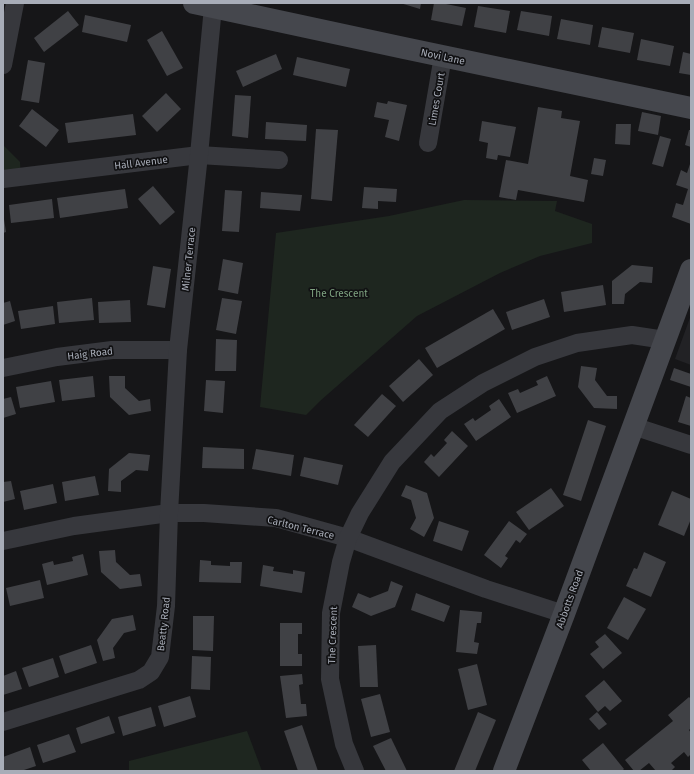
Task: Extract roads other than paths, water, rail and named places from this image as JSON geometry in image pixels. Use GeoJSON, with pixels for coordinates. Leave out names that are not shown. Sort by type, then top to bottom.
{"type":"FeatureCollection","features":[{"type":"Feature","properties":{"kind":"street"},"geometry":{"type":"LineString","coordinates":[[3,65],[15,3]]}},
{"type":"Feature","properties":{"kind":"street","name":"Novi Lane"},"geometry":{"type":"LineString","coordinates":[[204,5],[691,108]]}},
{"type":"Feature","properties":{"kind":"street","name":"Milner Terrace"},"geometry":{"type":"LineString","coordinates":[[169,513],[178,350],[199,155],[204,5]]}},
{"type":"Feature","properties":{"kind":"street","name":"Limes Court"},"geometry":{"type":"LineString","coordinates":[[428,143],[444,56]]}},
{"type":"Feature","properties":{"kind":"street","name":"Hall Avenue"},"geometry":{"type":"LineString","coordinates":[[3,179],[199,155],[279,160]]}},
{"type":"Feature","properties":{"kind":"street","name":"Abbotts Road"},"geometry":{"type":"LineString","coordinates":[[504,771],[564,614],[691,270]]}},
{"type":"Feature","properties":{"kind":"street","name":"The Crescent"},"geometry":{"type":"LineString","coordinates":[[355,771],[344,744],[330,679],[331,613],[341,562],[348,538],[360,513],[392,462],[440,412],[483,383],[535,357],[577,343],[632,335],[665,340]]}},
{"type":"Feature","properties":{"kind":"street","name":"Haig Road"},"geometry":{"type":"LineString","coordinates":[[3,368],[57,357],[112,350],[178,350]]}},
{"type":"Feature","properties":{"kind":"street"},"geometry":{"type":"LineString","coordinates":[[633,426],[691,445]]}},
{"type":"Feature","properties":{"kind":"street","name":"Carlton Terrace"},"geometry":{"type":"LineString","coordinates":[[3,541],[74,526],[169,513],[204,513],[276,518],[348,538],[486,589],[564,614]]}},
{"type":"Feature","properties":{"kind":"street","name":"Beatty Road"},"geometry":{"type":"LineString","coordinates":[[3,722],[139,680],[151,672],[160,657],[166,606],[169,513]]}}]}
